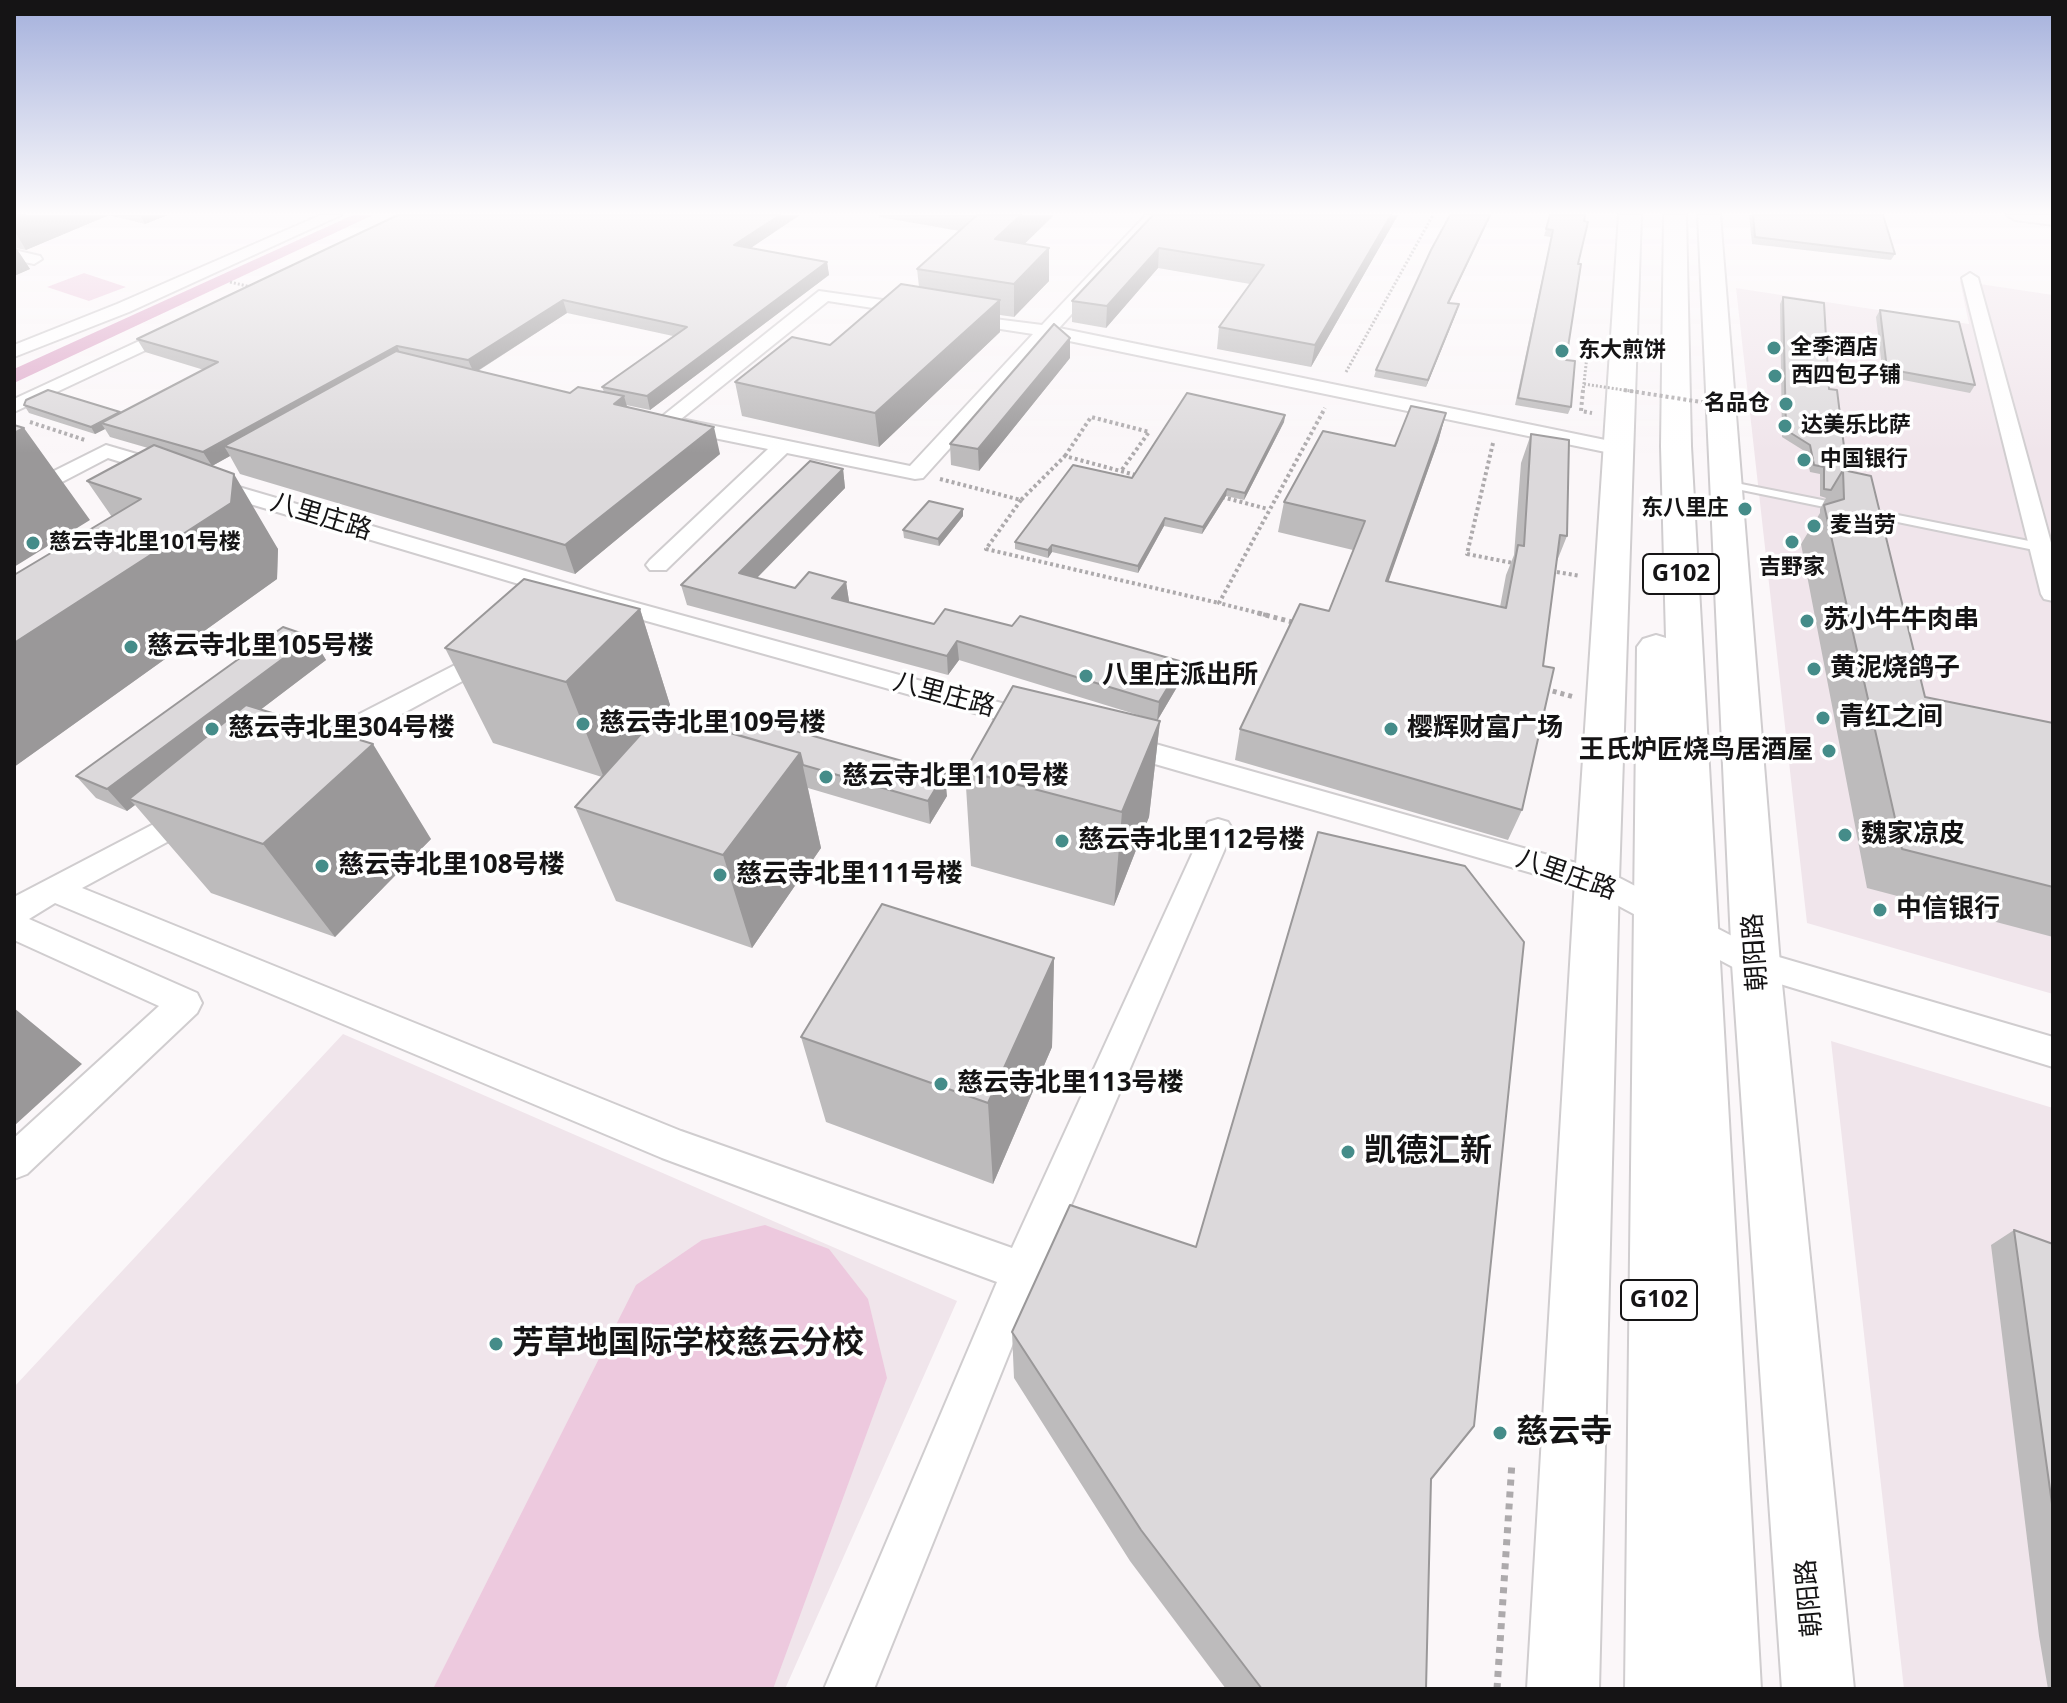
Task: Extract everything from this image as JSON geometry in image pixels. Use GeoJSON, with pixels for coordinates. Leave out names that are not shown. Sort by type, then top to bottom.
{"type":"FeatureCollection","features":[{"type":"Feature","properties":{"kind":"main road"},"geometry":{"type":"LineString","coordinates":[[1563,1689],[1597,880],[1627,294]]}},
{"type":"Feature","properties":{"kind":"main road","name":"G102"},"geometry":{"type":"LineString","coordinates":[[1660,294],[1677,922],[1725,1689]]}},
{"type":"Feature","properties":{"kind":"main road","name":"G102"},"geometry":{"type":"LineString","coordinates":[[1661,1689],[1677,922],[1675,294]]}},
{"type":"Feature","properties":{"kind":"main road","name":"朝阳路"},"geometry":{"type":"LineString","coordinates":[[1714,294],[1756,964],[1818,1689]]}},
{"type":"Feature","properties":{"kind":"street"},"geometry":{"type":"LineString","coordinates":[[14,351],[154,294]]}},
{"type":"Feature","properties":{"kind":"street"},"geometry":{"type":"LineString","coordinates":[[1080,294],[1046,331],[915,473],[658,420],[825,295],[1046,331],[1620,449]]}},
{"type":"Feature","properties":{"kind":"street"},"geometry":{"type":"LineString","coordinates":[[1975,294],[2053,594]]}},
{"type":"Feature","properties":{"kind":"street"},"geometry":{"type":"LineString","coordinates":[[14,406],[192,321]]}},
{"type":"Feature","properties":{"kind":"street"},"geometry":{"type":"LineString","coordinates":[[658,565],[783,446]]}},
{"type":"Feature","properties":{"kind":"street"},"geometry":{"type":"LineString","coordinates":[[14,500],[106,451]]}},
{"type":"Feature","properties":{"kind":"street","name":"八里庄路"},"geometry":{"type":"LineString","coordinates":[[106,451],[595,599],[1597,880],[1756,964],[2053,1052]]}},
{"type":"Feature","properties":{"kind":"street"},"geometry":{"type":"LineString","coordinates":[[560,618],[595,599]]}},
{"type":"Feature","properties":{"kind":"street"},"geometry":{"type":"LineString","coordinates":[[275,770],[524,637]]}},
{"type":"Feature","properties":{"kind":"street"},"geometry":{"type":"LineString","coordinates":[[14,912],[219,800]]}},
{"type":"Feature","properties":{"kind":"street"},"geometry":{"type":"LineString","coordinates":[[849,1689],[1022,1271],[1218,830]]}},
{"type":"Feature","properties":{"kind":"street"},"geometry":{"type":"LineString","coordinates":[[53,889],[675,1146],[1022,1271]]}},
{"type":"Feature","properties":{"kind":"street"},"geometry":{"type":"LineString","coordinates":[[14,926],[185,1003],[14,1162]]}},
{"type":"Feature","properties":{"kind":"lane"},"geometry":{"type":"LineString","coordinates":[[1726,480],[2037,541]]}},
{"type":"Feature","properties":{"kind":"path"},"geometry":{"type":"LineString","coordinates":[[1219,603],[1389,294]]}},
{"type":"Feature","properties":{"kind":"path"},"geometry":{"type":"LineString","coordinates":[[1581,411],[1588,347]]}},
{"type":"Feature","properties":{"kind":"path"},"geometry":{"type":"LineString","coordinates":[[1584,384],[1746,409]]}},
{"type":"Feature","properties":{"kind":"path"},"geometry":{"type":"LineString","coordinates":[[1121,471],[1149,432],[1091,417],[1065,456],[1021,500],[986,549],[1308,627]]}},
{"type":"Feature","properties":{"kind":"path"},"geometry":{"type":"LineString","coordinates":[[27,421],[91,442],[106,451]]}},
{"type":"Feature","properties":{"kind":"path"},"geometry":{"type":"LineString","coordinates":[[1497,424],[1467,554],[1525,566]]}},
{"type":"Feature","properties":{"kind":"path"},"geometry":{"type":"LineString","coordinates":[[1065,456],[1150,479]]}},
{"type":"Feature","properties":{"kind":"path"},"geometry":{"type":"LineString","coordinates":[[915,473],[1021,500]]}},
{"type":"Feature","properties":{"kind":"path"},"geometry":{"type":"LineString","coordinates":[[1209,494],[1268,509]]}},
{"type":"Feature","properties":{"kind":"path"},"geometry":{"type":"LineString","coordinates":[[1540,569],[1613,583]]}},
{"type":"Feature","properties":{"kind":"path"},"geometry":{"type":"LineString","coordinates":[[1532,686],[1606,705]]}},
{"type":"Feature","properties":{"kind":"path"},"geometry":{"type":"LineString","coordinates":[[1497,1689],[1512,1462]]}},
{"type":"Feature","properties":{"kind":"shaded area"},"geometry":{"type":"Polygon","coordinates":[[[69,294],[106,294],[89,301],[69,294]]]}},
{"type":"Feature","properties":{"kind":"shaded area"},"geometry":{"type":"Polygon","coordinates":[[[1737,294],[1778,294],[1969,324],[1963,294],[2053,295],[2053,994],[1807,923],[1737,294]]]}},
{"type":"Feature","properties":{"kind":"shaded area","name":"芳草地国际学校慈云分校"},"geometry":{"type":"Polygon","coordinates":[[[343,1034],[957,1301],[785,1689],[14,1689],[14,1387],[343,1034]]]}},
{"type":"Feature","properties":{"kind":"shaded area"},"geometry":{"type":"Polygon","coordinates":[[[1831,1041],[2053,1108],[2053,1689],[1904,1689],[1831,1041]]]}},
{"type":"Feature","properties":{"kind":"shaded area"},"geometry":{"type":"Polygon","coordinates":[[[765,1225],[829,1249],[868,1299],[887,1378],[773,1689],[433,1689],[636,1285],[702,1240],[765,1225]]]}},
{"type":"Feature","properties":{"kind":"building"},"geometry":{"type":"Polygon","coordinates":[[[231,294],[783,294],[647,396],[602,387],[687,327],[563,300],[468,360],[397,346],[203,452],[101,423],[218,362],[137,339],[231,294]]]}},
{"type":"Feature","properties":{"kind":"building"},"geometry":{"type":"Polygon","coordinates":[[[889,294],[966,294],[1000,300],[875,413],[735,382],[792,337],[830,345],[889,294]]]}},
{"type":"Feature","properties":{"kind":"building"},"geometry":{"type":"Polygon","coordinates":[[[1078,294],[1117,294],[1107,306],[1072,301],[1078,294]]]}},
{"type":"Feature","properties":{"kind":"building"},"geometry":{"type":"Polygon","coordinates":[[[1243,294],[1345,294],[1315,345],[1219,327],[1243,294]]]}},
{"type":"Feature","properties":{"kind":"building"},"geometry":{"type":"Polygon","coordinates":[[[1411,294],[1452,294],[1448,303],[1459,304],[1428,380],[1376,370],[1411,294]]]}},
{"type":"Feature","properties":{"kind":"building"},"geometry":{"type":"Polygon","coordinates":[[[1540,294],[1576,294],[1566,360],[1575,361],[1571,407],[1518,398],[1540,294]]]}},
{"type":"Feature","properties":{"kind":"building"},"geometry":{"type":"Polygon","coordinates":[[[1783,297],[1824,303],[1829,389],[1837,390],[1847,471],[1843,470],[1831,490],[1824,489],[1824,467],[1814,465],[1810,445],[1786,430],[1783,297]]]}},
{"type":"Feature","properties":{"kind":"building"},"geometry":{"type":"Polygon","coordinates":[[[1880,310],[1959,322],[1975,385],[1887,369],[1880,310]]]}},
{"type":"Feature","properties":{"kind":"building"},"geometry":{"type":"Polygon","coordinates":[[[1054,324],[1070,338],[978,449],[950,444],[1054,324]]]}},
{"type":"Feature","properties":{"kind":"building"},"geometry":{"type":"Polygon","coordinates":[[[396,351],[570,393],[578,387],[624,396],[614,404],[714,427],[565,545],[224,446],[396,351]]]}},
{"type":"Feature","properties":{"kind":"building"},"geometry":{"type":"Polygon","coordinates":[[[48,390],[120,412],[91,427],[24,405],[26,400],[48,390]]]}},
{"type":"Feature","properties":{"kind":"building"},"geometry":{"type":"Polygon","coordinates":[[[1187,393],[1285,415],[1245,493],[1227,489],[1203,527],[1165,518],[1138,566],[1052,545],[1048,550],[1015,542],[1073,465],[1132,478],[1187,393]]]}},
{"type":"Feature","properties":{"kind":"building"},"geometry":{"type":"Polygon","coordinates":[[[1411,406],[1446,413],[1386,581],[1506,608],[1518,545],[1524,546],[1531,434],[1569,440],[1567,536],[1560,535],[1543,666],[1554,668],[1522,810],[1240,729],[1300,604],[1329,611],[1365,521],[1284,502],[1323,431],[1395,446],[1411,406]]]}},
{"type":"Feature","properties":{"kind":"building"},"geometry":{"type":"Polygon","coordinates":[[[154,445],[234,474],[231,503],[14,643],[14,575],[141,499],[87,481],[154,445]]]}},
{"type":"Feature","properties":{"kind":"building"},"geometry":{"type":"Polygon","coordinates":[[[810,461],[843,469],[739,573],[795,588],[809,572],[846,582],[832,598],[934,624],[945,609],[1012,626],[1020,616],[1183,662],[1159,702],[957,641],[947,656],[681,585],[810,461]]]}},
{"type":"Feature","properties":{"kind":"building"},"geometry":{"type":"Polygon","coordinates":[[[1843,470],[1871,476],[1925,697],[2053,723],[2053,887],[1902,849],[1824,505],[1844,499],[1843,470]]]}},
{"type":"Feature","properties":{"kind":"building"},"geometry":{"type":"Polygon","coordinates":[[[929,501],[963,509],[938,539],[903,530],[929,501]]]}},
{"type":"Feature","properties":{"kind":"building"},"geometry":{"type":"Polygon","coordinates":[[[524,579],[640,609],[566,682],[445,648],[524,579]]]}},
{"type":"Feature","properties":{"kind":"building"},"geometry":{"type":"Polygon","coordinates":[[[283,627],[312,637],[107,789],[76,776],[283,627]]]}},
{"type":"Feature","properties":{"kind":"building"},"geometry":{"type":"Polygon","coordinates":[[[1013,686],[1160,721],[1122,812],[965,771],[1013,686]]]}},
{"type":"Feature","properties":{"kind":"building"},"geometry":{"type":"Polygon","coordinates":[[[246,705],[373,744],[263,844],[129,799],[246,705]]]}},
{"type":"Feature","properties":{"kind":"building"},"geometry":{"type":"Polygon","coordinates":[[[721,710],[945,773],[928,801],[803,765],[800,753],[707,726],[721,710]]]}},
{"type":"Feature","properties":{"kind":"building"},"geometry":{"type":"Polygon","coordinates":[[[660,713],[800,753],[723,855],[575,807],[660,713]]]}},
{"type":"Feature","properties":{"kind":"building"},"geometry":{"type":"Polygon","coordinates":[[[1318,832],[1465,866],[1524,942],[1474,1426],[1431,1479],[1426,1689],[1262,1689],[1141,1530],[1012,1332],[1070,1205],[1196,1247],[1318,832]]]}},
{"type":"Feature","properties":{"kind":"building"},"geometry":{"type":"Polygon","coordinates":[[[882,904],[1054,958],[988,1103],[801,1037],[882,904]]]}},
{"type":"Feature","properties":{"kind":"building"},"geometry":{"type":"Polygon","coordinates":[[[2014,1230],[2053,1244],[2053,1511],[2014,1230]]]}},
{"type":"Feature","properties":{"kind":"waterway"},"geometry":{"type":"LineString","coordinates":[[14,377],[193,294]]}},
{"type":"Feature","properties":{"kind":"place","name":"全季酒店"},"geometry":{"type":"Point","coordinates":[1774,348]}},
{"type":"Feature","properties":{"kind":"place","name":"东大煎饼"},"geometry":{"type":"Point","coordinates":[1562,351]}},
{"type":"Feature","properties":{"kind":"place","name":"西四包子铺"},"geometry":{"type":"Point","coordinates":[1775,376]}},
{"type":"Feature","properties":{"kind":"place","name":"名品仓"},"geometry":{"type":"Point","coordinates":[1786,404]}},
{"type":"Feature","properties":{"kind":"place","name":"达美乐比萨"},"geometry":{"type":"Point","coordinates":[1785,426]}},
{"type":"Feature","properties":{"kind":"place","name":"中国银行"},"geometry":{"type":"Point","coordinates":[1804,460]}},
{"type":"Feature","properties":{"kind":"place","name":"东八里庄"},"geometry":{"type":"Point","coordinates":[1745,509]}},
{"type":"Feature","properties":{"kind":"place","name":"麦当劳"},"geometry":{"type":"Point","coordinates":[1814,526]}},
{"type":"Feature","properties":{"kind":"place","name":"吉野家"},"geometry":{"type":"Point","coordinates":[1792,542]}},
{"type":"Feature","properties":{"kind":"place","name":"慈云寺北里101号楼"},"geometry":{"type":"Point","coordinates":[33,543]}},
{"type":"Feature","properties":{"kind":"place","name":"苏小牛牛肉串"},"geometry":{"type":"Point","coordinates":[1807,621]}},
{"type":"Feature","properties":{"kind":"place","name":"慈云寺北里105号楼"},"geometry":{"type":"Point","coordinates":[131,647]}},
{"type":"Feature","properties":{"kind":"place","name":"黄泥烧鸽子"},"geometry":{"type":"Point","coordinates":[1814,669]}},
{"type":"Feature","properties":{"kind":"place","name":"八里庄派出所"},"geometry":{"type":"Point","coordinates":[1086,676]}},
{"type":"Feature","properties":{"kind":"place","name":"青红之间"},"geometry":{"type":"Point","coordinates":[1823,718]}},
{"type":"Feature","properties":{"kind":"place","name":"慈云寺北里109号楼"},"geometry":{"type":"Point","coordinates":[583,724]}},
{"type":"Feature","properties":{"kind":"place","name":"慈云寺北里304号楼"},"geometry":{"type":"Point","coordinates":[212,729]}},
{"type":"Feature","properties":{"kind":"place","name":"樱辉财富广场"},"geometry":{"type":"Point","coordinates":[1391,729]}},
{"type":"Feature","properties":{"kind":"place","name":"王氏炉匠烧鸟居酒屋"},"geometry":{"type":"Point","coordinates":[1829,751]}},
{"type":"Feature","properties":{"kind":"place","name":"慈云寺北里110号楼"},"geometry":{"type":"Point","coordinates":[826,777]}},
{"type":"Feature","properties":{"kind":"place","name":"魏家凉皮"},"geometry":{"type":"Point","coordinates":[1845,835]}},
{"type":"Feature","properties":{"kind":"place","name":"慈云寺北里112号楼"},"geometry":{"type":"Point","coordinates":[1062,841]}},
{"type":"Feature","properties":{"kind":"place","name":"慈云寺北里108号楼"},"geometry":{"type":"Point","coordinates":[322,866]}},
{"type":"Feature","properties":{"kind":"place","name":"慈云寺北里111号楼"},"geometry":{"type":"Point","coordinates":[720,875]}},
{"type":"Feature","properties":{"kind":"place","name":"中信银行"},"geometry":{"type":"Point","coordinates":[1880,910]}},
{"type":"Feature","properties":{"kind":"place","name":"慈云寺北里113号楼"},"geometry":{"type":"Point","coordinates":[941,1084]}},
{"type":"Feature","properties":{"kind":"place","name":"凯德汇新"},"geometry":{"type":"Point","coordinates":[1348,1152]}},
{"type":"Feature","properties":{"kind":"place","name":"芳草地国际学校慈云分校"},"geometry":{"type":"Point","coordinates":[496,1344]}},
{"type":"Feature","properties":{"kind":"place","name":"慈云寺"},"geometry":{"type":"Point","coordinates":[1500,1433]}}]}
